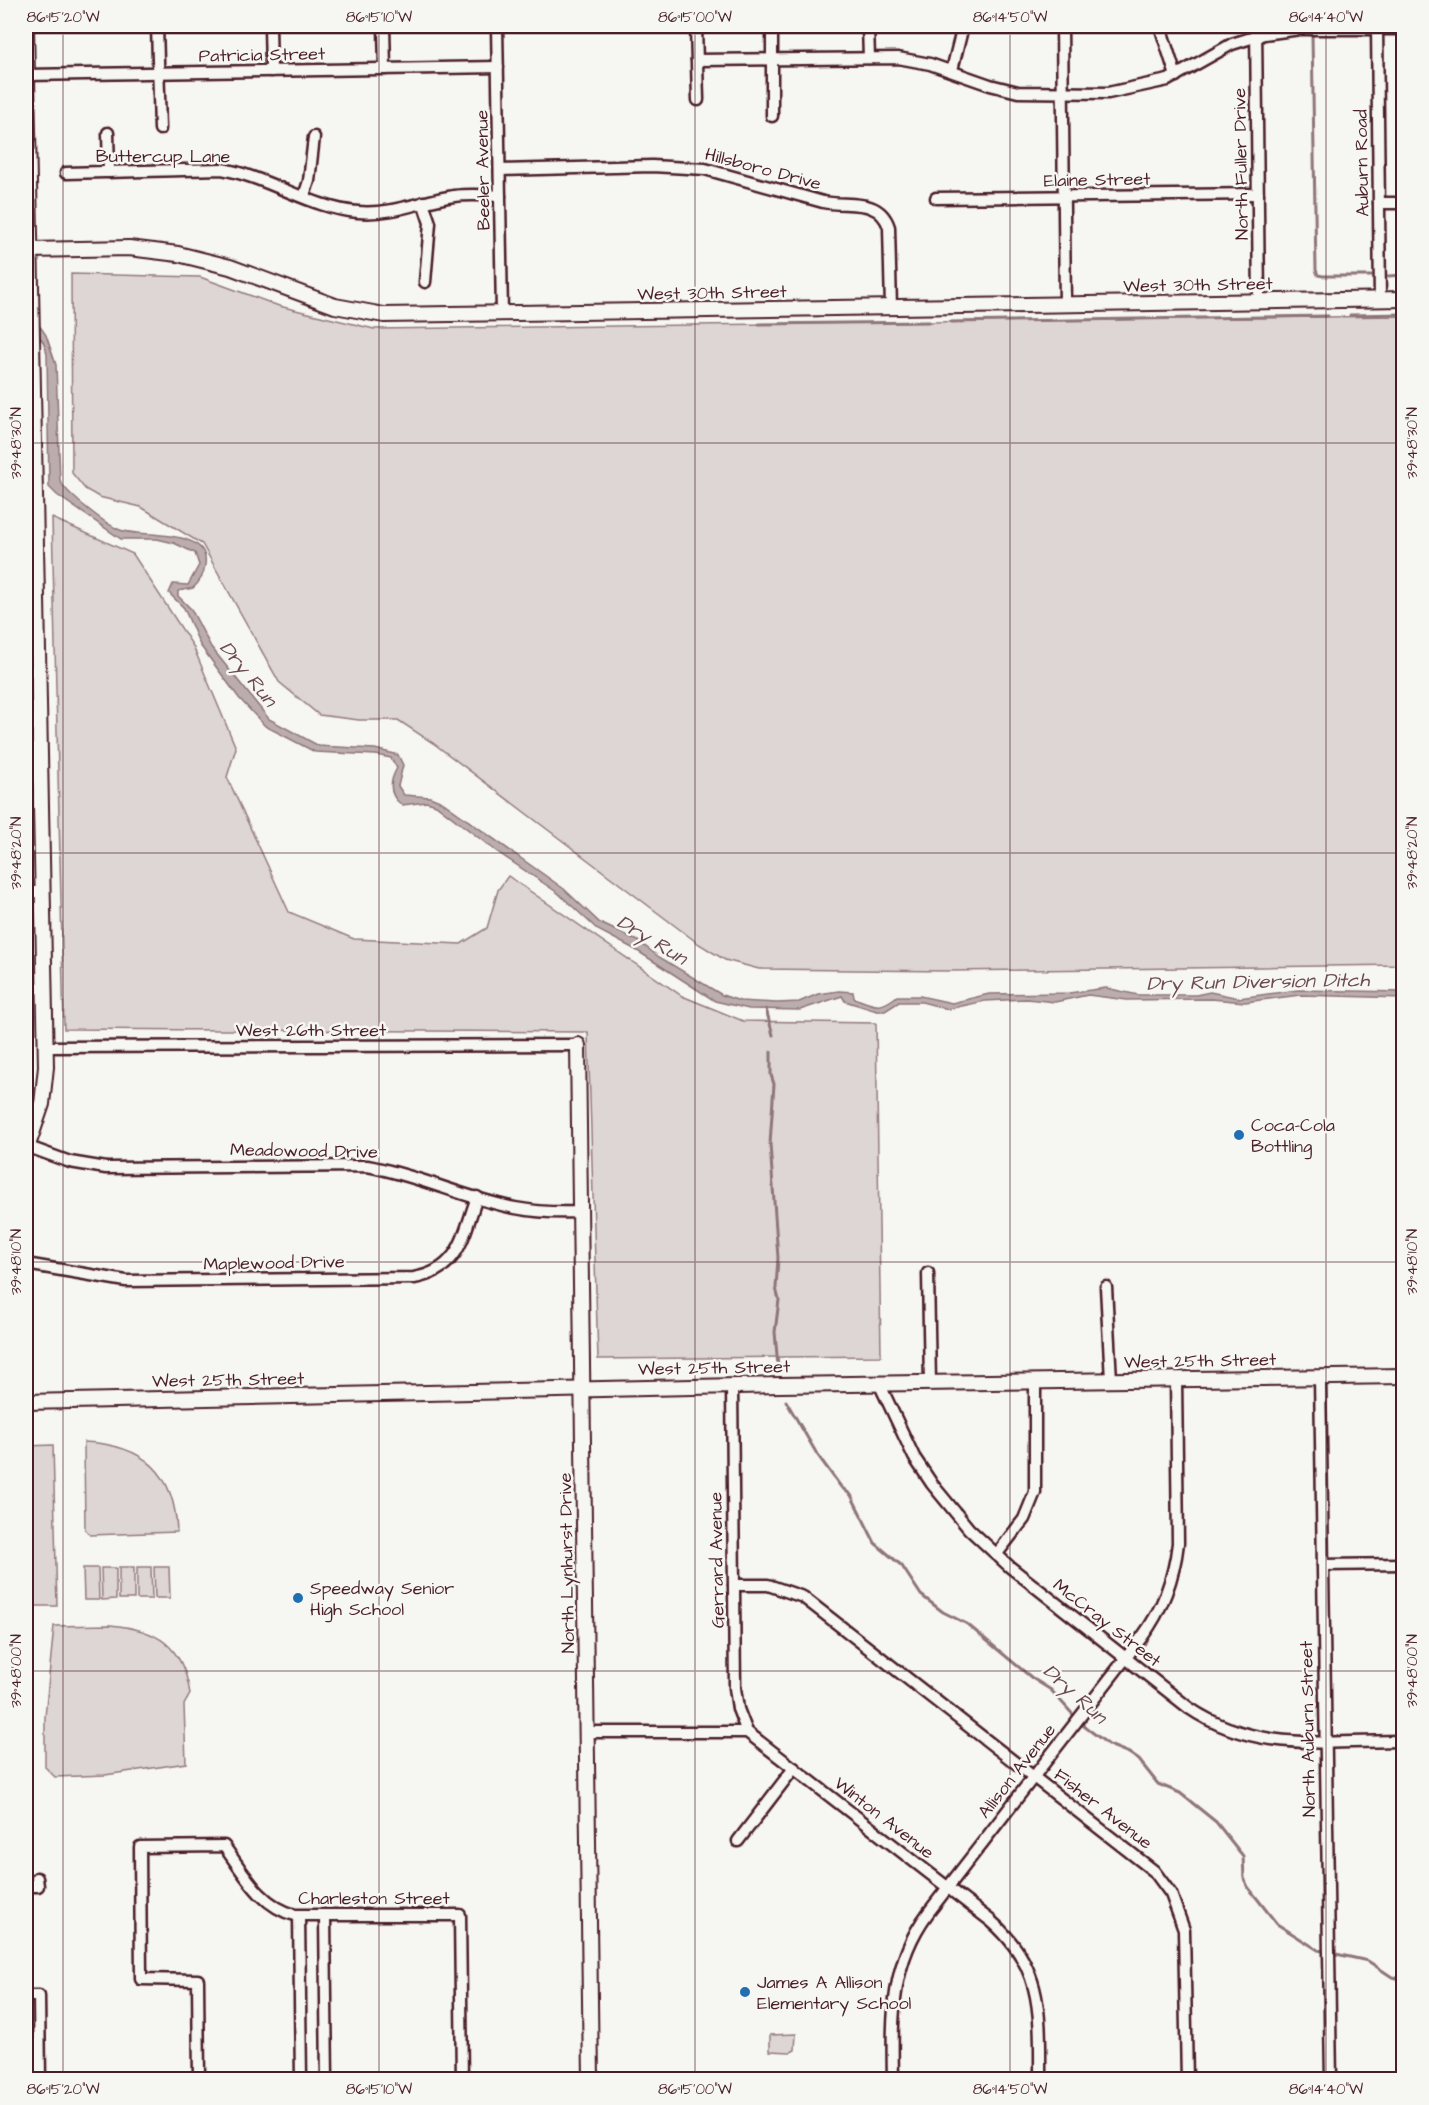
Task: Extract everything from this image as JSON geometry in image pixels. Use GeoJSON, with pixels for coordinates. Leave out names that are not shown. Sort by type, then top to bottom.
{"type":"FeatureCollection","features":[{"type":"Feature","properties":{"kind":"street"},"geometry":{"type":"LineString","coordinates":[[26,26],[31,351],[32,671],[42,892],[45,1047],[43,1098],[26,1148]]}},
{"type":"Feature","properties":{"kind":"street"},"geometry":{"type":"LineString","coordinates":[[157,26],[160,129]]}},
{"type":"Feature","properties":{"kind":"street"},"geometry":{"type":"LineString","coordinates":[[270,26],[271,71]]}},
{"type":"Feature","properties":{"kind":"street"},"geometry":{"type":"LineString","coordinates":[[384,26],[385,69]]}},
{"type":"Feature","properties":{"kind":"street","name":"Beeler Avenue"},"geometry":{"type":"LineString","coordinates":[[497,26],[502,314]]}},
{"type":"Feature","properties":{"kind":"street"},"geometry":{"type":"LineString","coordinates":[[696,26],[698,100]]}},
{"type":"Feature","properties":{"kind":"street"},"geometry":{"type":"LineString","coordinates":[[772,26],[772,116]]}},
{"type":"Feature","properties":{"kind":"street"},"geometry":{"type":"LineString","coordinates":[[868,26],[869,58]]}},
{"type":"Feature","properties":{"kind":"street"},"geometry":{"type":"LineString","coordinates":[[952,70],[963,26]]}},
{"type":"Feature","properties":{"kind":"street"},"geometry":{"type":"LineString","coordinates":[[1062,26],[1065,305]]}},
{"type":"Feature","properties":{"kind":"street"},"geometry":{"type":"LineString","coordinates":[[1160,26],[1176,76]]}},
{"type":"Feature","properties":{"kind":"street"},"geometry":{"type":"LineString","coordinates":[[697,60],[869,58],[910,60],[952,70],[1006,89],[1063,94],[1120,92],[1176,76],[1256,31],[1377,27],[1404,29]]}},
{"type":"Feature","properties":{"kind":"street","name":"Auburn Road"},"geometry":{"type":"LineString","coordinates":[[1377,27],[1380,300]]}},
{"type":"Feature","properties":{"kind":"street","name":"North Fuller Drive"},"geometry":{"type":"LineString","coordinates":[[1256,31],[1259,302]]}},
{"type":"Feature","properties":{"kind":"street","name":"Patricia Street"},"geometry":{"type":"LineString","coordinates":[[27,75],[498,67]]}},
{"type":"Feature","properties":{"kind":"street"},"geometry":{"type":"LineString","coordinates":[[108,133],[109,172]]}},
{"type":"Feature","properties":{"kind":"street"},"geometry":{"type":"LineString","coordinates":[[304,196],[309,181],[314,137]]}},
{"type":"Feature","properties":{"kind":"street","name":"Hillsboro Drive"},"geometry":{"type":"LineString","coordinates":[[500,170],[652,166],[705,169],[823,202],[838,205],[862,204],[874,207],[884,216],[889,227],[891,308]]}},
{"type":"Feature","properties":{"kind":"street","name":"Buttercup Lane"},"geometry":{"type":"LineString","coordinates":[[66,173],[222,169],[241,173],[304,196],[358,212],[391,211],[455,196],[500,196]]}},
{"type":"Feature","properties":{"kind":"street","name":"Elaine Street"},"geometry":{"type":"LineString","coordinates":[[936,198],[1258,194]]}},
{"type":"Feature","properties":{"kind":"street"},"geometry":{"type":"LineString","coordinates":[[423,202],[430,223],[425,282]]}},
{"type":"Feature","properties":{"kind":"street"},"geometry":{"type":"LineString","coordinates":[[1379,203],[1404,202]]}},
{"type":"Feature","properties":{"kind":"street","name":"West 30th Street"},"geometry":{"type":"LineString","coordinates":[[30,250],[129,248],[178,254],[230,267],[335,306],[372,314],[1404,300]]}},
{"type":"Feature","properties":{"kind":"street"},"geometry":{"type":"LineString","coordinates":[[26,892],[42,892]]}},
{"type":"Feature","properties":{"kind":"street","name":"West 26th Street"},"geometry":{"type":"LineString","coordinates":[[45,1047],[578,1045]]}},
{"type":"Feature","properties":{"kind":"street","name":"North Lynhurst Drive"},"geometry":{"type":"LineString","coordinates":[[578,1045],[591,2079]]}},
{"type":"Feature","properties":{"kind":"street","name":"Meadowood Drive"},"geometry":{"type":"LineString","coordinates":[[26,1148],[70,1162],[106,1168],[367,1166],[407,1174],[521,1209],[580,1212]]}},
{"type":"Feature","properties":{"kind":"street","name":"Maplewood Drive"},"geometry":{"type":"LineString","coordinates":[[26,1264],[126,1281],[414,1278],[438,1271],[454,1256],[477,1197]]}},
{"type":"Feature","properties":{"kind":"street"},"geometry":{"type":"LineString","coordinates":[[928,1273],[930,1383]]}},
{"type":"Feature","properties":{"kind":"street"},"geometry":{"type":"LineString","coordinates":[[1106,1287],[1111,1380]]}},
{"type":"Feature","properties":{"kind":"street","name":"West 25th Street"},"geometry":{"type":"LineString","coordinates":[[26,1402],[879,1383],[1404,1376]]}},
{"type":"Feature","properties":{"kind":"street","name":"North Auburn Street"},"geometry":{"type":"LineString","coordinates":[[1320,1377],[1331,2079]]}},
{"type":"Feature","properties":{"kind":"street","name":"Allison Avenue"},"geometry":{"type":"LineString","coordinates":[[893,2079],[892,2010],[899,1968],[916,1930],[1126,1658],[1158,1613],[1175,1567],[1179,1527],[1176,1379]]}},
{"type":"Feature","properties":{"kind":"street"},"geometry":{"type":"LineString","coordinates":[[996,1555],[1024,1519],[1035,1492],[1037,1471],[1035,1382]]}},
{"type":"Feature","properties":{"kind":"street","name":"McCray Street"},"geometry":{"type":"LineString","coordinates":[[879,1383],[900,1432],[928,1478],[953,1510],[996,1555],[1189,1708],[1221,1727],[1269,1740],[1404,1741]]}},
{"type":"Feature","properties":{"kind":"street","name":"Gerrard Avenue"},"geometry":{"type":"LineString","coordinates":[[732,1386],[735,1692],[747,1732]]}},
{"type":"Feature","properties":{"kind":"street"},"geometry":{"type":"LineString","coordinates":[[1323,1565],[1404,1564]]}},
{"type":"Feature","properties":{"kind":"street","name":"Fisher Avenue"},"geometry":{"type":"LineString","coordinates":[[734,1586],[768,1585],[803,1597],[1145,1862],[1171,1894],[1181,1918],[1184,1938],[1187,2079]]}},
{"type":"Feature","properties":{"kind":"street"},"geometry":{"type":"LineString","coordinates":[[586,1732],[747,1732]]}},
{"type":"Feature","properties":{"kind":"street","name":"Winton Avenue"},"geometry":{"type":"LineString","coordinates":[[747,1732],[1001,1930],[1027,1965],[1039,2006],[1040,2079]]}},
{"type":"Feature","properties":{"kind":"street"},"geometry":{"type":"LineString","coordinates":[[738,1841],[794,1768]]}},
{"type":"Feature","properties":{"kind":"street","name":"Charleston Street"},"geometry":{"type":"LineString","coordinates":[[199,2079],[198,1980],[141,1979],[140,1846],[224,1846],[263,1898],[280,1910],[299,1916],[460,1915],[462,2079]]}},
{"type":"Feature","properties":{"kind":"street"},"geometry":{"type":"LineString","coordinates":[[26,1886],[38,1886],[37,1878]]}},
{"type":"Feature","properties":{"kind":"street"},"geometry":{"type":"LineString","coordinates":[[299,1916],[301,2079]]}},
{"type":"Feature","properties":{"kind":"street"},"geometry":{"type":"LineString","coordinates":[[325,1917],[327,2079]]}},
{"type":"Feature","properties":{"kind":"street"},"geometry":{"type":"LineString","coordinates":[[26,1996],[39,1996],[40,2079]]}},
{"type":"Feature","properties":{"kind":"shaded area"},"geometry":{"type":"Polygon","coordinates":[[[71,274],[200,277],[279,306],[374,329],[1403,316],[1403,965],[951,971],[759,969],[725,960],[699,944],[433,743],[398,720],[359,720],[319,715],[279,682],[202,544],[141,507],[99,497],[85,489],[72,473],[71,274]]]}},
{"type":"Feature","properties":{"kind":"shaded area","name":"Dry Run"},"geometry":{"type":"Polygon","coordinates":[[[26,306],[46,335],[56,365],[60,481],[87,509],[120,530],[172,536],[186,539],[197,545],[204,553],[203,575],[193,588],[178,591],[178,596],[191,609],[211,647],[269,719],[319,746],[375,749],[398,755],[403,765],[398,786],[404,795],[430,797],[442,802],[564,889],[600,923],[638,941],[659,957],[722,995],[740,1001],[777,1003],[799,1002],[818,994],[839,991],[853,992],[854,998],[877,1005],[886,1003],[897,996],[920,996],[952,1003],[989,994],[1069,993],[1106,988],[1138,995],[1196,995],[1210,992],[1239,998],[1298,990],[1403,992],[1403,998],[1300,995],[1245,1002],[1211,999],[1127,1000],[1088,995],[1055,1002],[1027,999],[985,1001],[948,1009],[922,1002],[899,1002],[885,1011],[877,1011],[845,1001],[842,996],[800,1010],[749,1009],[715,1001],[636,950],[598,930],[558,893],[496,851],[436,805],[427,802],[402,805],[392,793],[392,778],[397,768],[391,758],[376,755],[315,752],[265,726],[239,698],[200,645],[184,608],[169,593],[173,584],[188,585],[199,565],[195,553],[174,543],[157,539],[121,539],[57,495],[49,487],[47,354],[29,320],[26,306]]]}},
{"type":"Feature","properties":{"kind":"shaded area"},"geometry":{"type":"Polygon","coordinates":[[[52,518],[133,554],[193,646],[236,748],[227,777],[289,912],[354,939],[461,944],[487,928],[498,890],[508,876],[682,996],[743,1021],[876,1023],[881,1356],[598,1359],[588,1032],[64,1029],[52,518]]]}},
{"type":"Feature","properties":{"kind":"shaded area"},"geometry":{"type":"Polygon","coordinates":[[[84,1442],[124,1449],[139,1456],[152,1466],[163,1478],[170,1493],[177,1532],[90,1535],[85,1529],[84,1442]]]}},
{"type":"Feature","properties":{"kind":"shaded area"},"geometry":{"type":"Polygon","coordinates":[[[53,1445],[57,1606],[26,1606],[26,1446],[53,1445]]]}},
{"type":"Feature","properties":{"kind":"shaded area"},"geometry":{"type":"Polygon","coordinates":[[[119,1567],[134,1567],[134,1599],[119,1599],[119,1567]]]}},
{"type":"Feature","properties":{"kind":"shaded area"},"geometry":{"type":"Polygon","coordinates":[[[137,1567],[151,1567],[152,1599],[137,1599],[137,1567]]]}},
{"type":"Feature","properties":{"kind":"shaded area"},"geometry":{"type":"Polygon","coordinates":[[[154,1567],[169,1567],[170,1598],[155,1598],[154,1567]]]}},
{"type":"Feature","properties":{"kind":"shaded area"},"geometry":{"type":"Polygon","coordinates":[[[83,1568],[98,1568],[99,1600],[84,1600],[83,1568]]]}},
{"type":"Feature","properties":{"kind":"shaded area"},"geometry":{"type":"Polygon","coordinates":[[[101,1568],[116,1568],[116,1599],[102,1600],[101,1568]]]}},
{"type":"Feature","properties":{"kind":"shaded area"},"geometry":{"type":"Polygon","coordinates":[[[54,1626],[127,1627],[154,1636],[174,1652],[181,1663],[190,1694],[184,1705],[186,1763],[105,1775],[55,1777],[45,1767],[45,1717],[54,1626]]]}},
{"type":"Feature","properties":{"kind":"shaded area"},"geometry":{"type":"Polygon","coordinates":[[[796,2034],[795,2050],[791,2052],[770,2051],[770,2035],[796,2034]]]}},
{"type":"Feature","properties":{"kind":"waterway"},"geometry":{"type":"LineString","coordinates":[[1312,35],[1316,270],[1318,275],[1323,276],[1371,276]]}},
{"type":"Feature","properties":{"kind":"waterway"},"geometry":{"type":"LineString","coordinates":[[1388,276],[1404,275]]}},
{"type":"Feature","properties":{"kind":"waterway"},"geometry":{"type":"LineString","coordinates":[[1350,315],[1404,314]]}},
{"type":"Feature","properties":{"kind":"waterway"},"geometry":{"type":"LineString","coordinates":[[951,322],[1328,316]]}},
{"type":"Feature","properties":{"kind":"waterway"},"geometry":{"type":"LineString","coordinates":[[759,324],[929,322]]}},
{"type":"Feature","properties":{"kind":"waterway"},"geometry":{"type":"LineString","coordinates":[[766,1009],[773,1035]]}},
{"type":"Feature","properties":{"kind":"waterway","name":"Dry Run"},"geometry":{"type":"LineString","coordinates":[[771,1052],[771,1075],[774,1084],[770,1144],[778,1258],[776,1288],[779,1300],[775,1332],[778,1367]]}},
{"type":"Feature","properties":{"kind":"waterway","name":"Dry Run"},"geometry":{"type":"LineString","coordinates":[[786,1401],[817,1454],[841,1487],[851,1495],[875,1543],[902,1566],[921,1595],[943,1612],[967,1624],[1032,1678],[1051,1690],[1076,1718]]}},
{"type":"Feature","properties":{"kind":"waterway","name":"Dry Run"},"geometry":{"type":"LineString","coordinates":[[1080,1723],[1109,1745],[1139,1760],[1158,1784],[1180,1793],[1216,1822],[1243,1856],[1244,1878],[1248,1887],[1277,1924],[1318,1950],[1368,1961],[1392,1977],[1404,1980]]}},
{"type":"Feature","properties":{"kind":"place","name":"Coca-Cola Bottling"},"geometry":{"type":"Point","coordinates":[1239,1135]}},
{"type":"Feature","properties":{"kind":"place","name":"Speedway Senior High School"},"geometry":{"type":"Point","coordinates":[298,1598]}},
{"type":"Feature","properties":{"kind":"place","name":"James A Allison Elementary School"},"geometry":{"type":"Point","coordinates":[745,1992]}},
{"type":"Feature","properties":{"kind":"water label","name":"Dry Run Diversion Ditch"},"geometry":{"type":"Point","coordinates":[1258,982]}}]}
